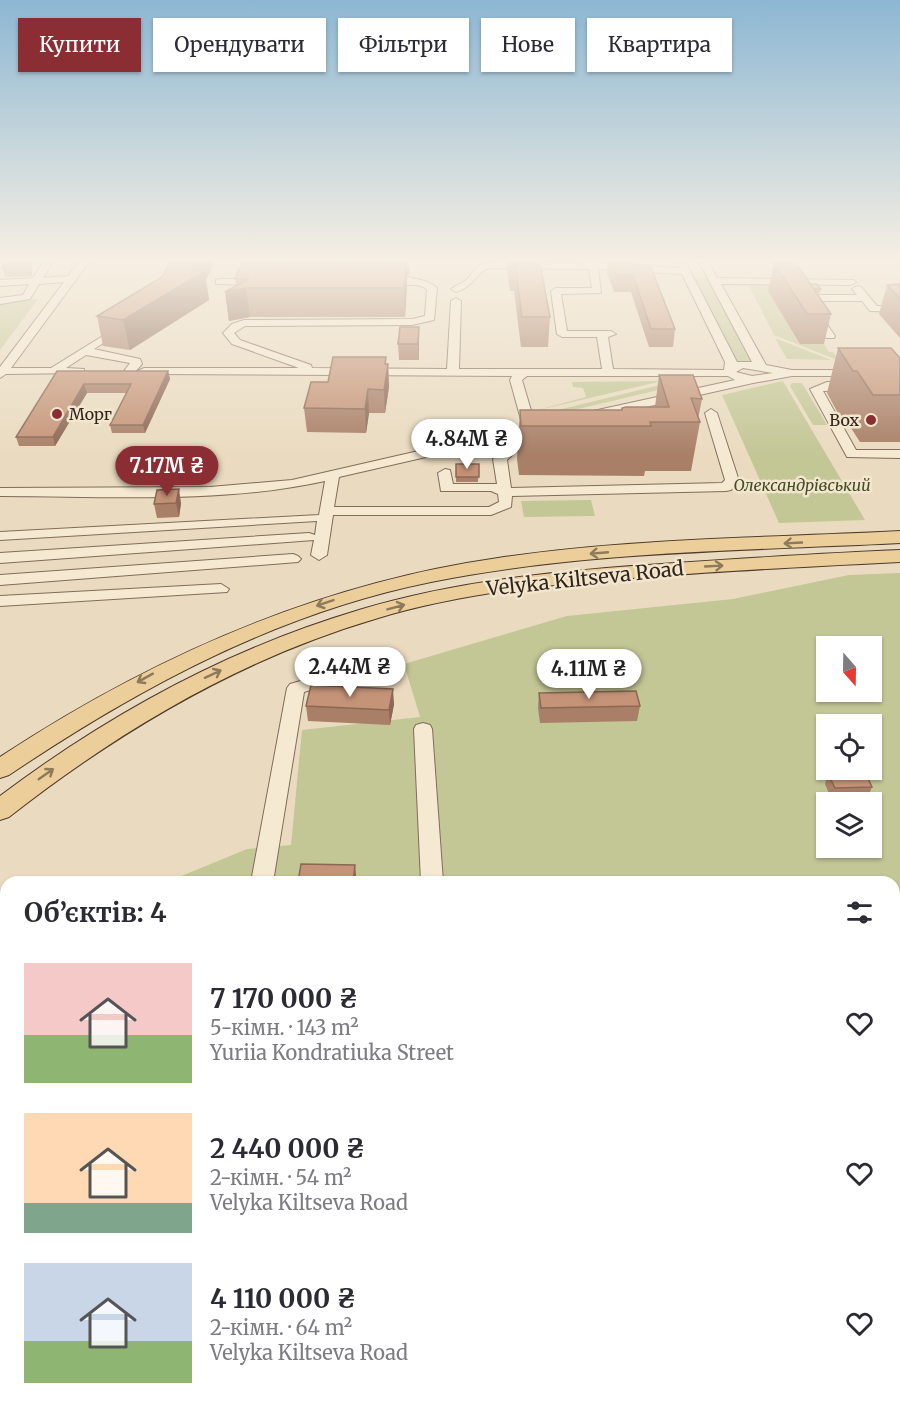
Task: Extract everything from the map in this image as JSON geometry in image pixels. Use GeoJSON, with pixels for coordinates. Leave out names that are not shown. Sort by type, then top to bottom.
{"type":"FeatureCollection","features":[{"type":"Feature","properties":{"kind":"main road","name":"Velyka Kiltseva Road"},"geometry":{"type":"LineString","coordinates":[[0,769],[94,707],[159,670],[300,612],[394,583],[496,564],[545,558],[682,548],[900,537]]}},
{"type":"Feature","properties":{"kind":"main road","name":"Velyka Kiltseva Road"},"geometry":{"type":"LineString","coordinates":[[0,810],[41,778],[153,705],[255,654],[365,615],[425,599],[532,580],[608,573],[900,556]]}},
{"type":"Feature","properties":{"kind":"street"},"geometry":{"type":"LineString","coordinates":[[1,373],[38,324]]}},
{"type":"Feature","properties":{"kind":"street"},"geometry":{"type":"LineString","coordinates":[[53,371],[127,324]]}},
{"type":"Feature","properties":{"kind":"street"},"geometry":{"type":"LineString","coordinates":[[244,324],[236,326],[228,333],[236,342],[320,372]]}},
{"type":"Feature","properties":{"kind":"street"},"geometry":{"type":"LineString","coordinates":[[453,372],[455,324]]}},
{"type":"Feature","properties":{"kind":"street"},"geometry":{"type":"LineString","coordinates":[[561,324],[562,334],[606,334],[608,372]]}},
{"type":"Feature","properties":{"kind":"street"},"geometry":{"type":"LineString","coordinates":[[703,389],[730,371],[731,362],[712,324]]}},
{"type":"Feature","properties":{"kind":"street"},"geometry":{"type":"LineString","coordinates":[[737,324],[757,362],[759,375]]}},
{"type":"Feature","properties":{"kind":"street"},"geometry":{"type":"LineString","coordinates":[[822,324],[830,336]]}},
{"type":"Feature","properties":{"kind":"street"},"geometry":{"type":"LineString","coordinates":[[85,351],[136,361],[136,364],[124,371],[676,373],[730,371],[741,378],[792,373],[900,373]]}},
{"type":"Feature","properties":{"kind":"street"},"geometry":{"type":"LineString","coordinates":[[1,373],[97,371]]}},
{"type":"Feature","properties":{"kind":"street"},"geometry":{"type":"LineString","coordinates":[[503,372],[525,430]]}},
{"type":"Feature","properties":{"kind":"street"},"geometry":{"type":"LineString","coordinates":[[525,372],[516,380],[525,430]]}},
{"type":"Feature","properties":{"kind":"street"},"geometry":{"type":"LineString","coordinates":[[676,373],[693,377],[697,381],[697,385],[689,393]]}},
{"type":"Feature","properties":{"kind":"street"},"geometry":{"type":"LineString","coordinates":[[574,419],[759,375]]}},
{"type":"Feature","properties":{"kind":"street"},"geometry":{"type":"LineString","coordinates":[[900,386],[821,386],[816,389],[852,454],[900,454]]}},
{"type":"Feature","properties":{"kind":"street"},"geometry":{"type":"LineString","coordinates":[[881,386],[892,400]]}},
{"type":"Feature","properties":{"kind":"street"},"geometry":{"type":"LineString","coordinates":[[445,473],[446,488],[493,487],[505,492],[726,487],[732,481],[711,413]]}},
{"type":"Feature","properties":{"kind":"street"},"geometry":{"type":"LineString","coordinates":[[0,492],[210,491],[292,484],[332,477],[552,424]]}},
{"type":"Feature","properties":{"kind":"street"},"geometry":{"type":"LineString","coordinates":[[490,439],[506,454]]}},
{"type":"Feature","properties":{"kind":"street"},"geometry":{"type":"LineString","coordinates":[[0,536],[320,515],[490,511],[506,504],[500,459],[506,454],[522,453]]}},
{"type":"Feature","properties":{"kind":"street"},"geometry":{"type":"LineString","coordinates":[[319,555],[320,515],[332,477]]}},
{"type":"Feature","properties":{"kind":"street"},"geometry":{"type":"LineString","coordinates":[[0,558],[309,537]]}},
{"type":"Feature","properties":{"kind":"street"},"geometry":{"type":"LineString","coordinates":[[0,580],[293,559]]}},
{"type":"Feature","properties":{"kind":"street"},"geometry":{"type":"LineString","coordinates":[[0,601],[221,589]]}},
{"type":"Feature","properties":{"kind":"street"},"geometry":{"type":"LineString","coordinates":[[263,876],[296,688],[372,666]]}},
{"type":"Feature","properties":{"kind":"street"},"geometry":{"type":"LineString","coordinates":[[423,729],[432,876]]}},
{"type":"Feature","properties":{"kind":"green space"},"geometry":{"type":"Polygon","coordinates":[[[0,324],[20,324],[0,350],[0,324]]]}},
{"type":"Feature","properties":{"kind":"green space"},"geometry":{"type":"Polygon","coordinates":[[[714,324],[731,324],[750,361],[733,361],[714,324]]]}},
{"type":"Feature","properties":{"kind":"green space"},"geometry":{"type":"Polygon","coordinates":[[[768,324],[797,324],[800,344],[824,344],[829,352],[833,352],[840,361],[774,335],[768,324]]]}},
{"type":"Feature","properties":{"kind":"green space"},"geometry":{"type":"Polygon","coordinates":[[[775,338],[831,360],[787,359],[775,338]]]}},
{"type":"Feature","properties":{"kind":"green space"},"geometry":{"type":"Polygon","coordinates":[[[662,381],[534,411],[586,397],[583,388],[573,387],[572,382],[662,381]]]}},
{"type":"Feature","properties":{"kind":"green space","name":"Олександрівський"},"geometry":{"type":"Polygon","coordinates":[[[783,381],[865,520],[779,523],[722,395],[783,381]]]}},
{"type":"Feature","properties":{"kind":"green space"},"geometry":{"type":"Polygon","coordinates":[[[672,382],[675,386],[557,414],[542,414],[672,382]]]}},
{"type":"Feature","properties":{"kind":"green space"},"geometry":{"type":"Polygon","coordinates":[[[792,383],[802,383],[827,425],[813,425],[790,386],[792,383]]]}},
{"type":"Feature","properties":{"kind":"green space"},"geometry":{"type":"Polygon","coordinates":[[[591,500],[595,516],[524,517],[521,501],[591,500]]]}},
{"type":"Feature","properties":{"kind":"green space"},"geometry":{"type":"Polygon","coordinates":[[[900,573],[900,876],[182,876],[247,849],[291,845],[302,730],[420,717],[404,664],[567,616],[733,599],[849,575],[900,573]]]}},
{"type":"Feature","properties":{"kind":"building"},"geometry":{"type":"Polygon","coordinates":[[[649,324],[673,324],[675,329],[651,329],[649,324]]]}},
{"type":"Feature","properties":{"kind":"building"},"geometry":{"type":"Polygon","coordinates":[[[400,327],[419,327],[418,344],[398,344],[400,327]]]}},
{"type":"Feature","properties":{"kind":"building"},"geometry":{"type":"Polygon","coordinates":[[[838,348],[891,348],[900,358],[900,395],[873,395],[838,348]]]}},
{"type":"Feature","properties":{"kind":"building"},"geometry":{"type":"Polygon","coordinates":[[[333,357],[386,357],[385,364],[388,364],[384,390],[368,389],[365,409],[304,408],[311,382],[328,382],[333,357]]]}},
{"type":"Feature","properties":{"kind":"building"},"geometry":{"type":"Polygon","coordinates":[[[57,371],[168,371],[143,425],[110,425],[131,384],[84,384],[53,437],[16,437],[57,371]]]}},
{"type":"Feature","properties":{"kind":"building"},"geometry":{"type":"Polygon","coordinates":[[[659,375],[693,375],[702,399],[691,398],[700,422],[650,422],[651,426],[521,426],[520,410],[622,410],[626,407],[669,407],[659,375]]]}},
{"type":"Feature","properties":{"kind":"building"},"geometry":{"type":"Polygon","coordinates":[[[456,464],[479,464],[479,477],[456,477],[456,464]]]}},
{"type":"Feature","properties":{"kind":"building"},"geometry":{"type":"Polygon","coordinates":[[[179,489],[176,503],[154,504],[157,490],[179,489]]]}},
{"type":"Feature","properties":{"kind":"building"},"geometry":{"type":"Polygon","coordinates":[[[311,685],[393,689],[389,710],[306,706],[311,685]]]}},
{"type":"Feature","properties":{"kind":"building"},"geometry":{"type":"Polygon","coordinates":[[[636,691],[640,706],[541,708],[539,693],[636,691]]]}},
{"type":"Feature","properties":{"kind":"building"},"geometry":{"type":"Polygon","coordinates":[[[831,780],[869,780],[872,787],[835,788],[831,780]]]}},
{"type":"Feature","properties":{"kind":"building"},"geometry":{"type":"Polygon","coordinates":[[[301,864],[355,865],[354,876],[299,876],[301,864]]]}},
{"type":"Feature","properties":{"kind":"place","name":"Морг"},"geometry":{"type":"Point","coordinates":[57,414]}},
{"type":"Feature","properties":{"kind":"place","name":"Box"},"geometry":{"type":"Point","coordinates":[871,420]}}]}
